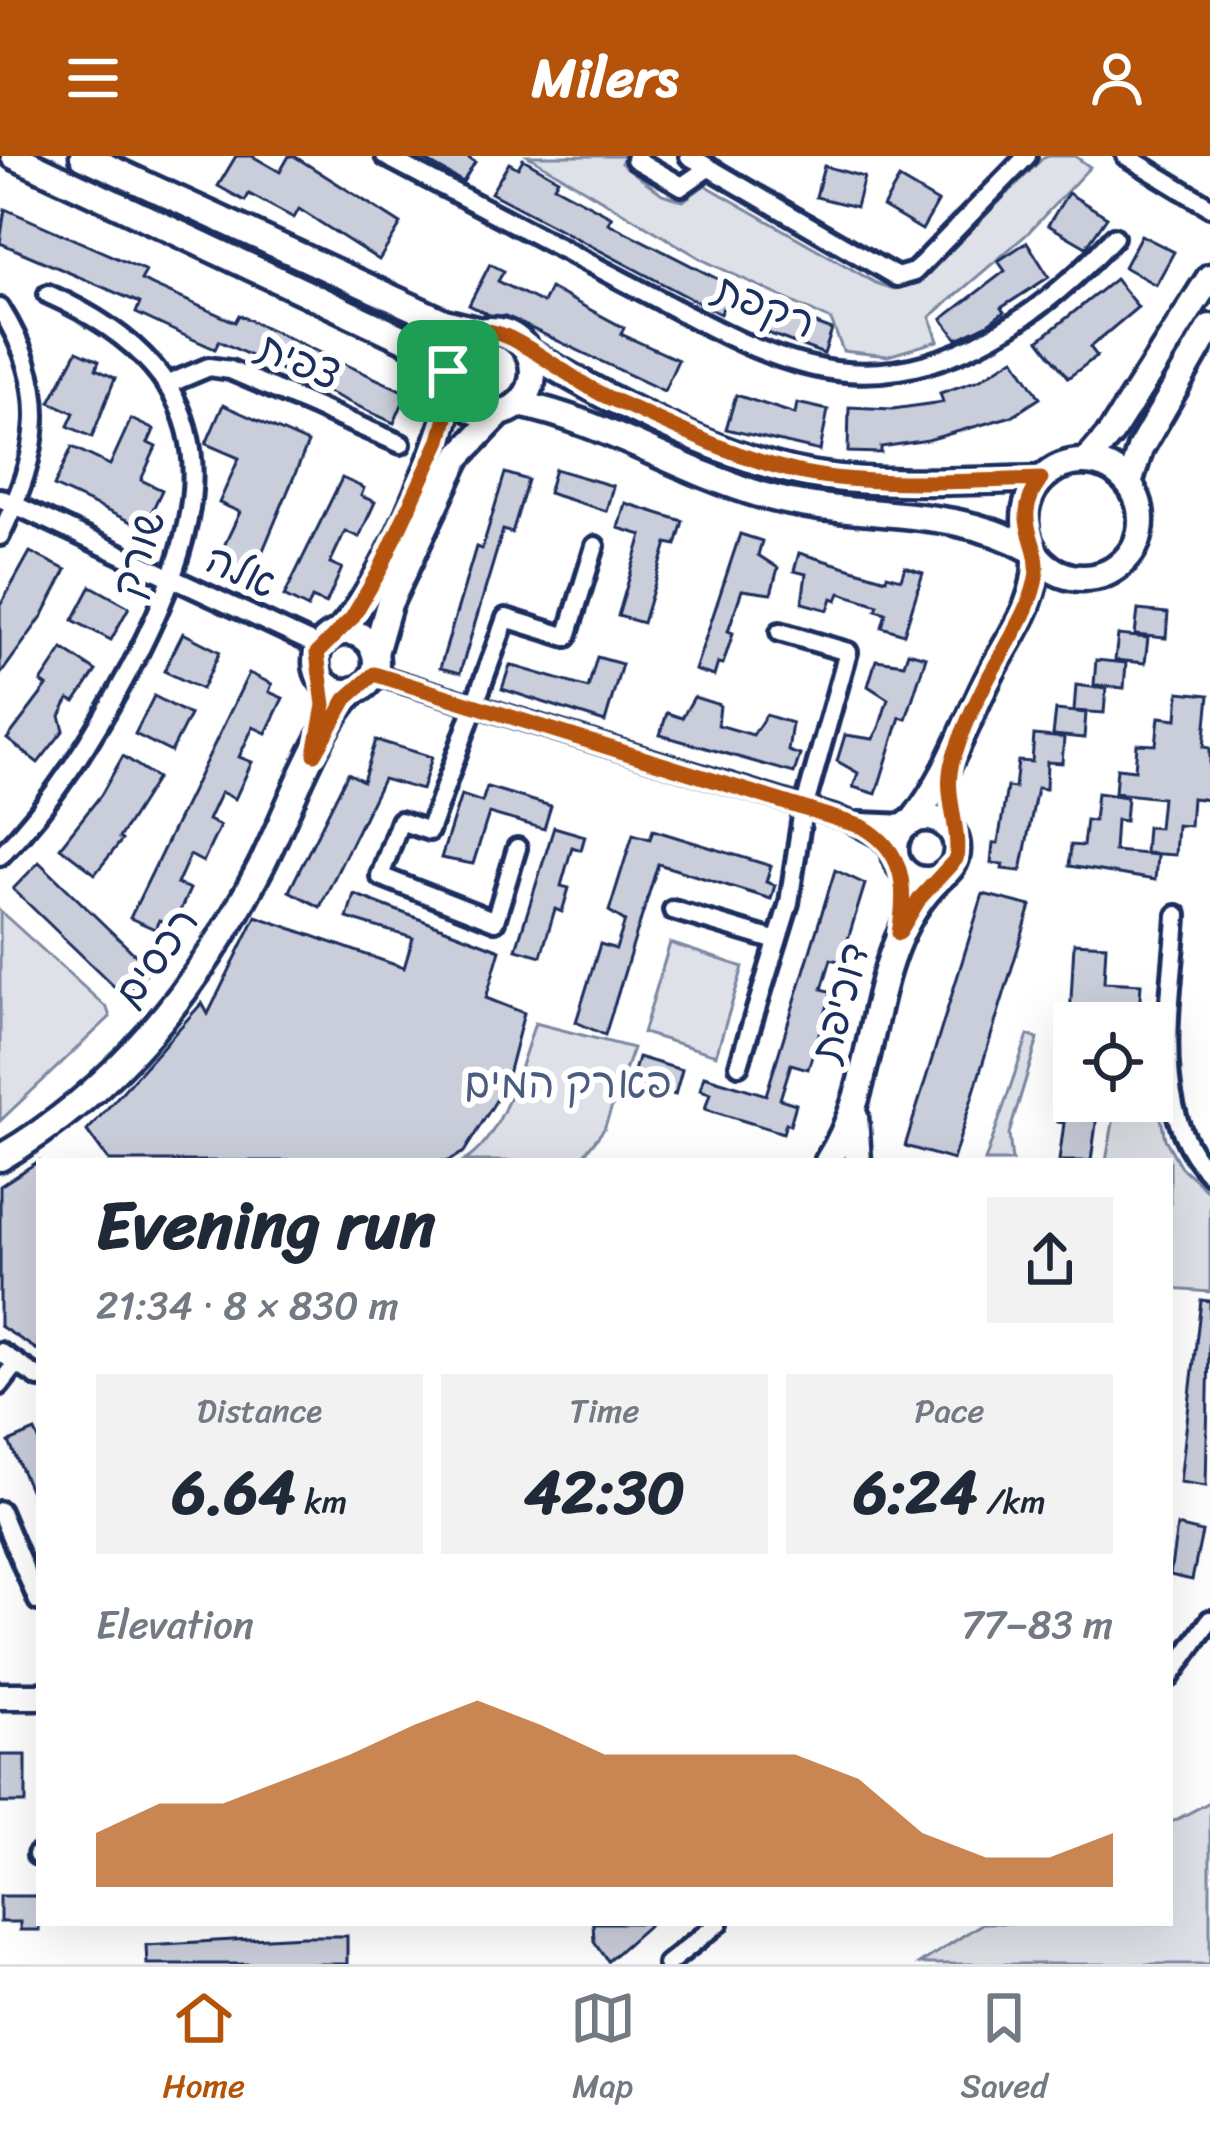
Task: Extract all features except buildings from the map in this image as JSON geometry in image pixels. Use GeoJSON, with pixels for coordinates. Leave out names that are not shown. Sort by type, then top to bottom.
{"type":"FeatureCollection","features":[{"type":"Feature","properties":{"kind":"street"},"geometry":{"type":"LineString","coordinates":[[14,156],[423,348],[468,408],[560,412],[777,500],[944,517],[981,526],[1034,553],[1048,568],[1079,579]]}},
{"type":"Feature","properties":{"kind":"street"},"geometry":{"type":"LineString","coordinates":[[83,156],[444,322],[502,331],[528,352],[612,399],[722,446],[805,473],[1041,479]]}},
{"type":"Feature","properties":{"kind":"street","name":"רקפת"},"geometry":{"type":"LineString","coordinates":[[385,156],[730,336],[798,362],[846,372],[895,370],[940,360],[981,342],[1055,295],[1114,237]]}},
{"type":"Feature","properties":{"kind":"street"},"geometry":{"type":"LineString","coordinates":[[637,156],[635,159],[682,185],[708,168]]}},
{"type":"Feature","properties":{"kind":"street"},"geometry":{"type":"LineString","coordinates":[[689,156],[898,277],[914,272],[1028,156]]}},
{"type":"Feature","properties":{"kind":"street"},"geometry":{"type":"LineString","coordinates":[[1126,156],[1210,207]]}},
{"type":"Feature","properties":{"kind":"street"},"geometry":{"type":"LineString","coordinates":[[1086,462],[1112,433],[1210,277]]}},
{"type":"Feature","properties":{"kind":"street","name":"שורק"},"geometry":{"type":"LineString","coordinates":[[0,856],[54,794],[89,740],[173,578],[195,483],[191,445],[166,385],[137,348],[107,324],[48,295]]}},
{"type":"Feature","properties":{"kind":"street"},"geometry":{"type":"LineString","coordinates":[[0,308],[31,364],[37,402],[36,430],[7,502],[0,536]]}},
{"type":"Feature","properties":{"kind":"street"},"geometry":{"type":"LineString","coordinates":[[1129,484],[1140,448],[1210,327]]}},
{"type":"Feature","properties":{"kind":"street"},"geometry":{"type":"LineString","coordinates":[[480,331],[454,350],[440,440],[379,572],[316,663],[324,682],[334,689],[368,672],[847,820],[879,837],[922,880],[941,877],[956,859],[951,764]]}},
{"type":"Feature","properties":{"kind":"street"},"geometry":{"type":"LineString","coordinates":[[509,409],[533,374],[528,352]]}},
{"type":"Feature","properties":{"kind":"street","name":"צפית"},"geometry":{"type":"LineString","coordinates":[[166,385],[209,367],[230,370],[401,444]]}},
{"type":"Feature","properties":{"kind":"street","name":"רכסים"},"geometry":{"type":"LineString","coordinates":[[0,1158],[73,1108],[124,1062],[173,1007],[229,926],[315,754],[368,672],[389,604],[458,457],[509,409]]}},
{"type":"Feature","properties":{"kind":"street"},"geometry":{"type":"LineString","coordinates":[[899,861],[896,840],[951,764],[1036,581],[1024,513],[1041,479],[1054,469],[1086,462],[1117,473],[1138,501],[1138,539],[1116,569],[1079,579],[1043,600],[1019,625]]}},
{"type":"Feature","properties":{"kind":"street","name":"אלה"},"geometry":{"type":"LineString","coordinates":[[7,502],[173,578],[330,640]]}},
{"type":"Feature","properties":{"kind":"street"},"geometry":{"type":"LineString","coordinates":[[517,848],[495,921],[380,876],[400,821],[429,831],[506,619],[567,637],[595,546]]}},
{"type":"Feature","properties":{"kind":"street"},"geometry":{"type":"LineString","coordinates":[[739,1065],[792,888],[804,807],[848,652],[780,632]]}},
{"type":"Feature","properties":{"kind":"street"},"geometry":{"type":"LineString","coordinates":[[330,640],[360,635],[368,672]]}},
{"type":"Feature","properties":{"kind":"street","name":"רכסים"},"geometry":{"type":"LineString","coordinates":[[315,754],[324,682]]}},
{"type":"Feature","properties":{"kind":"street"},"geometry":{"type":"LineString","coordinates":[[847,820],[936,820],[954,835]]}},
{"type":"Feature","properties":{"kind":"street","name":"דוכיפת"},"geometry":{"type":"LineString","coordinates":[[899,861],[899,933]]}},
{"type":"Feature","properties":{"kind":"street","name":"דוכיפת"},"geometry":{"type":"LineString","coordinates":[[829,1158],[857,1091],[899,933],[915,904],[941,877]]}},
{"type":"Feature","properties":{"kind":"street"},"geometry":{"type":"LineString","coordinates":[[673,910],[777,941]]}},
{"type":"Feature","properties":{"kind":"street"},"geometry":{"type":"LineString","coordinates":[[1177,915],[1170,1086],[1178,1129],[1210,1174]]}},
{"type":"Feature","properties":{"kind":"street","name":"דוכיפת"},"geometry":{"type":"LineString","coordinates":[[857,1091],[858,1158]]}},
{"type":"Feature","properties":{"kind":"street"},"geometry":{"type":"LineString","coordinates":[[0,1352],[36,1376]]}},
{"type":"Feature","properties":{"kind":"street"},"geometry":{"type":"LineString","coordinates":[[0,1385],[16,1363]]}},
{"type":"Feature","properties":{"kind":"street"},"geometry":{"type":"LineString","coordinates":[[0,1511],[36,1596]]}},
{"type":"Feature","properties":{"kind":"street"},"geometry":{"type":"LineString","coordinates":[[1173,1673],[1210,1620]]}},
{"type":"Feature","properties":{"kind":"street"},"geometry":{"type":"LineString","coordinates":[[0,1696],[36,1696]]}},
{"type":"Feature","properties":{"kind":"street"},"geometry":{"type":"LineString","coordinates":[[667,1964],[715,1926]]}},
{"type":"Feature","properties":{"kind":"green space"},"geometry":{"type":"Polygon","coordinates":[[[528,156],[625,156],[621,163],[662,194],[683,201],[705,185],[894,289],[921,280],[1045,156],[1075,156],[1090,167],[1026,235],[930,317],[938,341],[888,356],[843,351],[831,320],[705,261],[528,156]]]}},
{"type":"Feature","properties":{"kind":"green space"},"geometry":{"type":"Polygon","coordinates":[[[0,911],[107,1008],[110,1017],[0,1121],[0,911]]]}},
{"type":"Feature","properties":{"kind":"green space"},"geometry":{"type":"Polygon","coordinates":[[[670,943],[743,967],[716,1055],[643,1033],[670,943]]]}},
{"type":"Feature","properties":{"kind":"green space","name":"פארק המים"},"geometry":{"type":"Polygon","coordinates":[[[535,1023],[633,1048],[604,1129],[581,1158],[468,1158],[490,1136],[517,1079],[535,1023]]]}},
{"type":"Feature","properties":{"kind":"green space"},"geometry":{"type":"Polygon","coordinates":[[[1028,1035],[1038,1039],[1009,1134],[1012,1158],[986,1158],[1028,1035]]]}},
{"type":"Feature","properties":{"kind":"green space"},"geometry":{"type":"Polygon","coordinates":[[[1113,1122],[1162,1122],[1165,1139],[1181,1167],[1210,1193],[1210,1292],[1173,1289],[1173,1158],[1107,1158],[1113,1122]]]}},
{"type":"Feature","properties":{"kind":"green space"},"geometry":{"type":"Polygon","coordinates":[[[1210,1802],[1210,1964],[919,1964],[978,1926],[1173,1926],[1173,1821],[1210,1802]]]}},
{"type":"Feature","properties":{"kind":"route"},"geometry":{"type":"LineString","coordinates":[[480,331],[502,331],[590,389],[766,463],[826,476],[1041,479],[1024,513],[1025,532],[1036,556],[1036,581],[951,764],[956,859],[920,898],[899,933],[902,868],[885,843],[863,827],[374,674],[346,699],[315,754],[324,705],[317,653],[352,618],[379,572],[440,440],[453,392],[448,371],[461,341],[480,331]]}}]}
